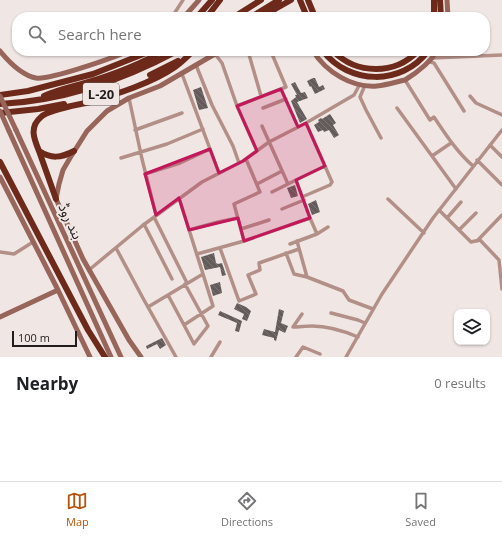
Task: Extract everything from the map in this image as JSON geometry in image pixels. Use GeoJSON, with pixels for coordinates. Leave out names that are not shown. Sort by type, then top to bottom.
{"type":"FeatureCollection","features":[{"type":"Feature","properties":{"kind":"highway"},"geometry":{"type":"LineString","coordinates":[[201,12],[212,0]]}},
{"type":"Feature","properties":{"kind":"highway"},"geometry":{"type":"LineString","coordinates":[[211,12],[220,0]]}},
{"type":"Feature","properties":{"kind":"highway"},"geometry":{"type":"LineString","coordinates":[[242,12],[261,0]]}},
{"type":"Feature","properties":{"kind":"highway"},"geometry":{"type":"LineString","coordinates":[[259,12],[279,0]]}},
{"type":"Feature","properties":{"kind":"highway"},"geometry":{"type":"LineString","coordinates":[[270,12],[290,0]]}},
{"type":"Feature","properties":{"kind":"highway"},"geometry":{"type":"LineString","coordinates":[[300,0],[305,12]]}},
{"type":"Feature","properties":{"kind":"highway"},"geometry":{"type":"LineString","coordinates":[[308,0],[313,12]]}},
{"type":"Feature","properties":{"kind":"highway"},"geometry":{"type":"LineString","coordinates":[[434,0],[434,12]]}},
{"type":"Feature","properties":{"kind":"highway"},"geometry":{"type":"LineString","coordinates":[[440,0],[440,12]]}},
{"type":"Feature","properties":{"kind":"highway"},"geometry":{"type":"LineString","coordinates":[[0,95],[28,91],[93,74],[138,56]]}},
{"type":"Feature","properties":{"kind":"highway"},"geometry":{"type":"LineString","coordinates":[[33,100],[54,91],[108,75],[141,63],[154,56]]}},
{"type":"Feature","properties":{"kind":"highway","name":"L-20"},"geometry":{"type":"LineString","coordinates":[[0,104],[33,100],[76,91],[114,80],[167,56]]}},
{"type":"Feature","properties":{"kind":"highway","name":"L-20"},"geometry":{"type":"LineString","coordinates":[[0,112],[38,109],[62,105],[109,92],[131,84],[186,56]]}},
{"type":"Feature","properties":{"kind":"highway"},"geometry":{"type":"LineString","coordinates":[[56,199],[34,138],[36,122],[45,114],[127,90],[176,67],[188,56]]}},
{"type":"Feature","properties":{"kind":"highway"},"geometry":{"type":"LineString","coordinates":[[328,56],[348,72],[374,77],[393,75],[402,72],[424,56]]}},
{"type":"Feature","properties":{"kind":"highway"},"geometry":{"type":"LineString","coordinates":[[340,56],[361,68],[378,69],[397,65],[412,56]]}},
{"type":"Feature","properties":{"kind":"highway"},"geometry":{"type":"LineString","coordinates":[[39,151],[45,155],[55,157],[74,151]]}},
{"type":"Feature","properties":{"kind":"highway"},"geometry":{"type":"LineString","coordinates":[[0,162],[88,330],[105,357]]}},
{"type":"Feature","properties":{"kind":"main road"},"geometry":{"type":"LineString","coordinates":[[188,12],[199,0]]}},
{"type":"Feature","properties":{"kind":"main road"},"geometry":{"type":"LineString","coordinates":[[447,0],[448,12]]}},
{"type":"Feature","properties":{"kind":"main road"},"geometry":{"type":"LineString","coordinates":[[0,51],[9,62],[20,70],[30,76],[39,78],[47,78],[114,56]]}},
{"type":"Feature","properties":{"kind":"main road"},"geometry":{"type":"LineString","coordinates":[[56,199],[63,170],[87,131],[106,111],[129,98],[160,86],[211,56]]}},
{"type":"Feature","properties":{"kind":"main road"},"geometry":{"type":"LineString","coordinates":[[316,56],[336,76],[362,85],[378,86],[405,80],[424,68],[434,56]]}},
{"type":"Feature","properties":{"kind":"main road","name":"بند روڈ"},"geometry":{"type":"LineString","coordinates":[[0,95],[121,357]]}},
{"type":"Feature","properties":{"kind":"main road","name":"بند روڈ"},"geometry":{"type":"LineString","coordinates":[[0,112],[111,357]]}},
{"type":"Feature","properties":{"kind":"main road"},"geometry":{"type":"LineString","coordinates":[[0,178],[58,290],[90,357]]}},
{"type":"Feature","properties":{"kind":"main road","name":"بند روڈ"},"geometry":{"type":"LineString","coordinates":[[56,199],[83,259],[129,340],[141,357]]}},
{"type":"Feature","properties":{"kind":"main road"},"geometry":{"type":"LineString","coordinates":[[0,317],[58,290]]}},
{"type":"Feature","properties":{"kind":"street"},"geometry":{"type":"LineString","coordinates":[[175,12],[183,0]]}},
{"type":"Feature","properties":{"kind":"street"},"geometry":{"type":"LineString","coordinates":[[490,56],[502,55]]}},
{"type":"Feature","properties":{"kind":"street"},"geometry":{"type":"LineString","coordinates":[[219,56],[237,106],[257,151]]}},
{"type":"Feature","properties":{"kind":"street"},"geometry":{"type":"LineString","coordinates":[[249,56],[261,96]]}},
{"type":"Feature","properties":{"kind":"street"},"geometry":{"type":"LineString","coordinates":[[237,106],[286,87],[273,56]]}},
{"type":"Feature","properties":{"kind":"street"},"geometry":{"type":"LineString","coordinates":[[431,60],[488,56]]}},
{"type":"Feature","properties":{"kind":"street"},"geometry":{"type":"LineString","coordinates":[[431,60],[464,111]]}},
{"type":"Feature","properties":{"kind":"street"},"geometry":{"type":"LineString","coordinates":[[196,65],[212,105],[233,146],[239,163]]}},
{"type":"Feature","properties":{"kind":"street"},"geometry":{"type":"LineString","coordinates":[[182,74],[219,174]]}},
{"type":"Feature","properties":{"kind":"street"},"geometry":{"type":"LineString","coordinates":[[405,80],[430,120],[434,117],[460,154],[473,166]]}},
{"type":"Feature","properties":{"kind":"street"},"geometry":{"type":"LineString","coordinates":[[89,270],[144,224],[202,182],[246,159],[269,142],[306,123],[354,95],[362,85]]}},
{"type":"Feature","properties":{"kind":"street"},"geometry":{"type":"LineString","coordinates":[[362,85],[360,97],[381,138]]}},
{"type":"Feature","properties":{"kind":"street"},"geometry":{"type":"LineString","coordinates":[[281,89],[298,127]]}},
{"type":"Feature","properties":{"kind":"street"},"geometry":{"type":"LineString","coordinates":[[470,96],[476,104],[502,115]]}},
{"type":"Feature","properties":{"kind":"street"},"geometry":{"type":"LineString","coordinates":[[129,98],[155,216],[186,284],[208,326],[194,344],[168,294]]}},
{"type":"Feature","properties":{"kind":"street"},"geometry":{"type":"LineString","coordinates":[[263,108],[286,99]]}},
{"type":"Feature","properties":{"kind":"street"},"geometry":{"type":"LineString","coordinates":[[397,108],[456,189]]}},
{"type":"Feature","properties":{"kind":"street"},"geometry":{"type":"LineString","coordinates":[[135,130],[182,113]]}},
{"type":"Feature","properties":{"kind":"street"},"geometry":{"type":"LineString","coordinates":[[282,209],[332,183],[306,123]]}},
{"type":"Feature","properties":{"kind":"street"},"geometry":{"type":"LineString","coordinates":[[262,126],[288,184]]}},
{"type":"Feature","properties":{"kind":"street"},"geometry":{"type":"LineString","coordinates":[[122,158],[172,142],[203,129]]}},
{"type":"Feature","properties":{"kind":"street"},"geometry":{"type":"LineString","coordinates":[[346,357],[382,294],[424,233],[477,160],[501,132]]}},
{"type":"Feature","properties":{"kind":"street"},"geometry":{"type":"LineString","coordinates":[[432,156],[451,142]]}},
{"type":"Feature","properties":{"kind":"street"},"geometry":{"type":"LineString","coordinates":[[490,145],[502,157]]}},
{"type":"Feature","properties":{"kind":"street"},"geometry":{"type":"LineString","coordinates":[[145,174],[180,163],[210,149]]}},
{"type":"Feature","properties":{"kind":"street"},"geometry":{"type":"LineString","coordinates":[[244,241],[234,204],[260,192],[246,159]]}},
{"type":"Feature","properties":{"kind":"street"},"geometry":{"type":"LineString","coordinates":[[477,160],[502,185]]}},
{"type":"Feature","properties":{"kind":"street"},"geometry":{"type":"LineString","coordinates":[[272,192],[325,166]]}},
{"type":"Feature","properties":{"kind":"street"},"geometry":{"type":"LineString","coordinates":[[257,184],[282,171]]}},
{"type":"Feature","properties":{"kind":"street"},"geometry":{"type":"LineString","coordinates":[[296,180],[317,234]]}},
{"type":"Feature","properties":{"kind":"street"},"geometry":{"type":"LineString","coordinates":[[179,198],[213,306],[184,325]]}},
{"type":"Feature","properties":{"kind":"street"},"geometry":{"type":"LineString","coordinates":[[388,199],[424,233]]}},
{"type":"Feature","properties":{"kind":"street"},"geometry":{"type":"LineString","coordinates":[[447,218],[461,202]]}},
{"type":"Feature","properties":{"kind":"street"},"geometry":{"type":"LineString","coordinates":[[440,210],[471,242],[480,240],[499,260],[502,289]]}},
{"type":"Feature","properties":{"kind":"street"},"geometry":{"type":"LineString","coordinates":[[460,230],[476,213]]}},
{"type":"Feature","properties":{"kind":"street"},"geometry":{"type":"LineString","coordinates":[[477,241],[502,215]]}},
{"type":"Feature","properties":{"kind":"street"},"geometry":{"type":"LineString","coordinates":[[189,230],[238,218]]}},
{"type":"Feature","properties":{"kind":"street"},"geometry":{"type":"LineString","coordinates":[[197,254],[244,241],[310,218]]}},
{"type":"Feature","properties":{"kind":"street"},"geometry":{"type":"LineString","coordinates":[[241,229],[269,220]]}},
{"type":"Feature","properties":{"kind":"street"},"geometry":{"type":"LineString","coordinates":[[144,224],[172,279]]}},
{"type":"Feature","properties":{"kind":"street"},"geometry":{"type":"LineString","coordinates":[[290,244],[317,234],[328,226]]}},
{"type":"Feature","properties":{"kind":"street"},"geometry":{"type":"LineString","coordinates":[[297,241],[307,277]]}},
{"type":"Feature","properties":{"kind":"street"},"geometry":{"type":"LineString","coordinates":[[0,252],[14,254],[33,242]]}},
{"type":"Feature","properties":{"kind":"street"},"geometry":{"type":"LineString","coordinates":[[116,248],[176,357]]}},
{"type":"Feature","properties":{"kind":"street"},"geometry":{"type":"LineString","coordinates":[[220,248],[239,301],[256,294],[248,275],[260,270],[259,263],[299,249]]}},
{"type":"Feature","properties":{"kind":"street"},"geometry":{"type":"LineString","coordinates":[[286,253],[294,274],[307,277],[343,291],[349,300],[373,309]]}},
{"type":"Feature","properties":{"kind":"street"},"geometry":{"type":"LineString","coordinates":[[148,307],[203,274]]}},
{"type":"Feature","properties":{"kind":"street"},"geometry":{"type":"LineString","coordinates":[[331,313],[365,323]]}},
{"type":"Feature","properties":{"kind":"street"},"geometry":{"type":"LineString","coordinates":[[302,314],[293,327],[311,326],[324,328],[349,333],[358,337]]}},
{"type":"Feature","properties":{"kind":"street"},"geometry":{"type":"LineString","coordinates":[[210,357],[220,342]]}},
{"type":"Feature","properties":{"kind":"street"},"geometry":{"type":"LineString","coordinates":[[296,357],[303,347],[320,354]]}},
{"type":"Feature","properties":{"kind":"highlighted area"},"geometry":{"type":"Polygon","coordinates":[[[281,89],[298,127],[306,123],[325,166],[296,180],[310,218],[244,241],[238,218],[189,230],[179,198],[156,215],[145,174],[210,149],[219,173],[243,161],[257,151],[237,106],[281,89]]]}},
{"type":"Feature","properties":{"kind":"building"},"geometry":{"type":"Polygon","coordinates":[[[315,78],[319,87],[323,85],[325,89],[315,94],[307,81],[315,78]]]}},
{"type":"Feature","properties":{"kind":"building"},"geometry":{"type":"Polygon","coordinates":[[[295,82],[301,93],[305,92],[308,98],[297,102],[307,119],[300,123],[291,101],[296,97],[295,95],[297,95],[291,84],[295,82]]]}},
{"type":"Feature","properties":{"kind":"building"},"geometry":{"type":"Polygon","coordinates":[[[201,87],[208,108],[199,110],[193,90],[201,87]]]}},
{"type":"Feature","properties":{"kind":"building"},"geometry":{"type":"Polygon","coordinates":[[[330,114],[336,123],[333,125],[339,135],[334,138],[329,130],[318,132],[314,125],[319,122],[318,120],[330,114]]]}},
{"type":"Feature","properties":{"kind":"building"},"geometry":{"type":"Polygon","coordinates":[[[295,185],[298,196],[291,198],[287,188],[295,185]]]}},
{"type":"Feature","properties":{"kind":"building"},"geometry":{"type":"Polygon","coordinates":[[[316,200],[320,212],[312,215],[308,204],[316,200]]]}},
{"type":"Feature","properties":{"kind":"building"},"geometry":{"type":"Polygon","coordinates":[[[214,253],[216,263],[222,263],[226,275],[222,276],[220,267],[205,270],[201,257],[214,253]]]}},
{"type":"Feature","properties":{"kind":"building"},"geometry":{"type":"Polygon","coordinates":[[[220,282],[222,293],[213,296],[210,285],[220,282]]]}},
{"type":"Feature","properties":{"kind":"building"},"geometry":{"type":"Polygon","coordinates":[[[237,303],[251,311],[247,321],[242,319],[244,314],[234,309],[237,303]]]}},
{"type":"Feature","properties":{"kind":"building"},"geometry":{"type":"Polygon","coordinates":[[[279,309],[284,311],[281,323],[288,326],[285,333],[279,330],[276,341],[274,338],[262,335],[264,329],[275,332],[279,309]]]}},
{"type":"Feature","properties":{"kind":"building"},"geometry":{"type":"Polygon","coordinates":[[[220,311],[242,321],[239,332],[235,331],[237,323],[218,315],[220,311]]]}},
{"type":"Feature","properties":{"kind":"building"},"geometry":{"type":"Polygon","coordinates":[[[162,338],[166,345],[160,349],[157,344],[147,349],[146,346],[162,338]]]}}]}
